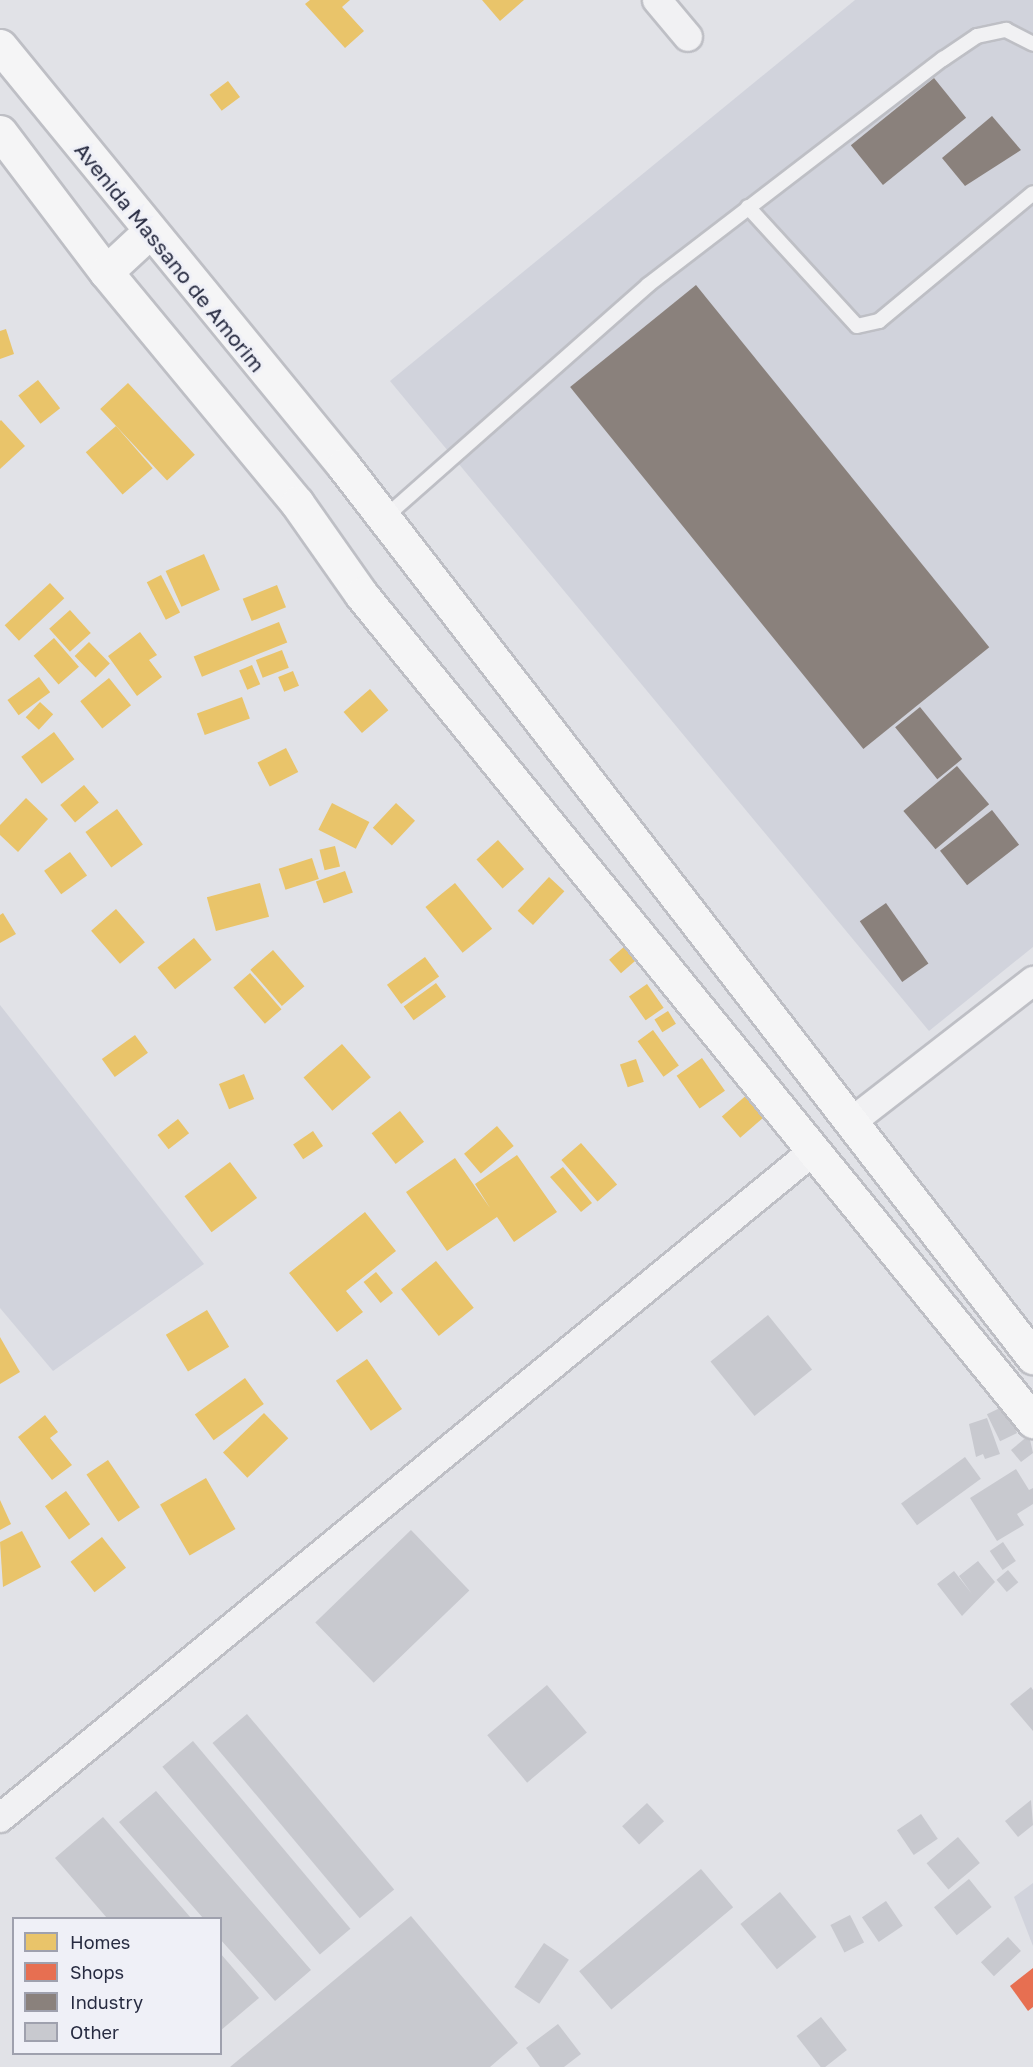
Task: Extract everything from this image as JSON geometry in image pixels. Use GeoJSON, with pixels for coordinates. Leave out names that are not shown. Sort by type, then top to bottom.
{"type":"FeatureCollection","features":[{"type":"Feature","properties":{"kind":"highway","name":"Avenida Massano de Amorim"},"geometry":{"type":"LineString","coordinates":[[0,46],[148,232],[344,465],[1033,1357]]}},
{"type":"Feature","properties":{"kind":"highway"},"geometry":{"type":"LineString","coordinates":[[0,132],[106,272],[297,503],[361,594],[598,879],[812,1152],[1033,1421]]}},
{"type":"Feature","properties":{"kind":"highway"},"geometry":{"type":"LineString","coordinates":[[106,272],[148,232]]}},
{"type":"Feature","properties":{"kind":"street"},"geometry":{"type":"LineString","coordinates":[[657,0],[688,37]]}},
{"type":"Feature","properties":{"kind":"street"},"geometry":{"type":"LineString","coordinates":[[850,1123],[1033,981]]}},
{"type":"Feature","properties":{"kind":"street"},"geometry":{"type":"LineString","coordinates":[[0,1818],[812,1152]]}},
{"type":"Feature","properties":{"kind":"lane"},"geometry":{"type":"LineString","coordinates":[[384,518],[648,285],[748,207],[977,36],[1006,30],[1033,44]]}},
{"type":"Feature","properties":{"kind":"lane"},"geometry":{"type":"LineString","coordinates":[[748,207],[857,326],[879,321],[1033,193]]}},
{"type":"Feature","properties":{"kind":"shaded area"},"geometry":{"type":"Polygon","coordinates":[[[855,0],[1033,0],[1033,947],[929,1031],[390,381],[855,0]]]}},
{"type":"Feature","properties":{"kind":"shaded area"},"geometry":{"type":"Polygon","coordinates":[[[0,1005],[204,1264],[53,1371],[0,1308],[0,1005]]]}},
{"type":"Feature","properties":{"kind":"shaded area"},"geometry":{"type":"Polygon","coordinates":[[[1033,1883],[1033,1946],[1014,1897],[1033,1883]]]}},
{"type":"Feature","properties":{"kind":"building: Homes"},"geometry":{"type":"Polygon","coordinates":[[[310,0],[350,0],[342,7],[364,31],[345,48],[305,4],[310,0]]]}},
{"type":"Feature","properties":{"kind":"building: Homes"},"geometry":{"type":"Polygon","coordinates":[[[482,0],[524,0],[500,21],[482,0]]]}},
{"type":"Feature","properties":{"kind":"building: Homes"},"geometry":{"type":"Polygon","coordinates":[[[228,81],[240,97],[222,111],[210,95],[228,81]]]}},
{"type":"Feature","properties":{"kind":"building: Homes"},"geometry":{"type":"Polygon","coordinates":[[[6,329],[14,354],[0,359],[0,331],[6,329]]]}},
{"type":"Feature","properties":{"kind":"building: Homes"},"geometry":{"type":"Polygon","coordinates":[[[38,380],[60,408],[40,424],[18,395],[38,380]]]}},
{"type":"Feature","properties":{"kind":"building: Homes"},"geometry":{"type":"Polygon","coordinates":[[[128,383],[195,455],[167,481],[100,409],[128,383]]]}},
{"type":"Feature","properties":{"kind":"building: Homes"},"geometry":{"type":"Polygon","coordinates":[[[0,421],[25,446],[0,469],[0,421]]]}},
{"type":"Feature","properties":{"kind":"building: Homes"},"geometry":{"type":"Polygon","coordinates":[[[116,426],[153,468],[123,495],[86,452],[116,426]]]}},
{"type":"Feature","properties":{"kind":"building: Homes"},"geometry":{"type":"Polygon","coordinates":[[[204,554],[220,590],[181,607],[166,571],[204,554]]]}},
{"type":"Feature","properties":{"kind":"building: Homes"},"geometry":{"type":"Polygon","coordinates":[[[161,575],[180,612],[166,620],[147,582],[161,575]]]}},
{"type":"Feature","properties":{"kind":"building: Homes"},"geometry":{"type":"Polygon","coordinates":[[[50,583],[64,598],[19,641],[5,625],[50,583]]]}},
{"type":"Feature","properties":{"kind":"building: Homes"},"geometry":{"type":"Polygon","coordinates":[[[277,585],[286,607],[252,621],[243,599],[277,585]]]}},
{"type":"Feature","properties":{"kind":"building: Homes"},"geometry":{"type":"Polygon","coordinates":[[[70,610],[91,633],[70,652],[49,629],[70,610]]]}},
{"type":"Feature","properties":{"kind":"building: Homes"},"geometry":{"type":"Polygon","coordinates":[[[279,622],[287,642],[202,677],[194,656],[279,622]]]}},
{"type":"Feature","properties":{"kind":"building: Homes"},"geometry":{"type":"Polygon","coordinates":[[[140,632],[157,655],[149,660],[162,677],[137,696],[108,656],[140,632]]]}},
{"type":"Feature","properties":{"kind":"building: Homes"},"geometry":{"type":"Polygon","coordinates":[[[54,638],[79,667],[59,684],[34,656],[54,638]]]}},
{"type":"Feature","properties":{"kind":"building: Homes"},"geometry":{"type":"Polygon","coordinates":[[[89,642],[110,664],[95,677],[75,656],[89,642]]]}},
{"type":"Feature","properties":{"kind":"building: Homes"},"geometry":{"type":"Polygon","coordinates":[[[282,650],[289,668],[263,678],[256,660],[282,650]]]}},
{"type":"Feature","properties":{"kind":"building: Homes"},"geometry":{"type":"Polygon","coordinates":[[[252,665],[260,684],[247,690],[239,670],[252,665]]]}},
{"type":"Feature","properties":{"kind":"building: Homes"},"geometry":{"type":"Polygon","coordinates":[[[293,671],[299,686],[284,692],[278,677],[293,671]]]}},
{"type":"Feature","properties":{"kind":"building: Homes"},"geometry":{"type":"Polygon","coordinates":[[[39,677],[50,692],[19,715],[7,700],[39,677]]]}},
{"type":"Feature","properties":{"kind":"building: Homes"},"geometry":{"type":"Polygon","coordinates":[[[109,678],[131,705],[102,728],[80,701],[109,678]]]}},
{"type":"Feature","properties":{"kind":"building: Homes"},"geometry":{"type":"Polygon","coordinates":[[[370,689],[388,710],[362,733],[344,712],[370,689]]]}},
{"type":"Feature","properties":{"kind":"building: Homes"},"geometry":{"type":"Polygon","coordinates":[[[242,697],[250,719],[205,735],[197,713],[242,697]]]}},
{"type":"Feature","properties":{"kind":"building: Homes"},"geometry":{"type":"Polygon","coordinates":[[[40,702],[53,714],[39,730],[26,717],[40,702]]]}},
{"type":"Feature","properties":{"kind":"building: Homes"},"geometry":{"type":"Polygon","coordinates":[[[54,732],[74,759],[42,784],[21,757],[54,732]]]}},
{"type":"Feature","properties":{"kind":"building: Homes"},"geometry":{"type":"Polygon","coordinates":[[[286,748],[298,772],[270,787],[257,763],[286,748]]]}},
{"type":"Feature","properties":{"kind":"building: Homes"},"geometry":{"type":"Polygon","coordinates":[[[84,785],[99,803],[75,823],[60,805],[84,785]]]}},
{"type":"Feature","properties":{"kind":"building: Homes"},"geometry":{"type":"Polygon","coordinates":[[[26,798],[48,819],[18,852],[0,835],[0,825],[26,798]]]}},
{"type":"Feature","properties":{"kind":"building: Homes"},"geometry":{"type":"Polygon","coordinates":[[[332,803],[369,822],[356,849],[318,830],[332,803]]]}},
{"type":"Feature","properties":{"kind":"building: Homes"},"geometry":{"type":"Polygon","coordinates":[[[396,803],[415,821],[392,846],[373,828],[396,803]]]}},
{"type":"Feature","properties":{"kind":"building: Homes"},"geometry":{"type":"Polygon","coordinates":[[[117,809],[143,845],[111,868],[85,832],[117,809]]]}},
{"type":"Feature","properties":{"kind":"building: Homes"},"geometry":{"type":"Polygon","coordinates":[[[498,840],[524,869],[503,888],[476,859],[498,840]]]}},
{"type":"Feature","properties":{"kind":"building: Homes"},"geometry":{"type":"Polygon","coordinates":[[[335,846],[340,866],[325,870],[319,850],[335,846]]]}},
{"type":"Feature","properties":{"kind":"building: Homes"},"geometry":{"type":"Polygon","coordinates":[[[70,852],[87,875],[61,894],[44,871],[70,852]]]}},
{"type":"Feature","properties":{"kind":"building: Homes"},"geometry":{"type":"Polygon","coordinates":[[[312,858],[319,879],[286,890],[279,869],[312,858]]]}},
{"type":"Feature","properties":{"kind":"building: Homes"},"geometry":{"type":"Polygon","coordinates":[[[345,871],[353,893],[324,903],[316,882],[345,871]]]}},
{"type":"Feature","properties":{"kind":"building: Homes"},"geometry":{"type":"Polygon","coordinates":[[[549,877],[564,891],[533,925],[518,911],[549,877]]]}},
{"type":"Feature","properties":{"kind":"building: Homes"},"geometry":{"type":"Polygon","coordinates":[[[260,883],[269,917],[216,931],[207,897],[260,883]]]}},
{"type":"Feature","properties":{"kind":"building: Homes"},"geometry":{"type":"Polygon","coordinates":[[[455,883],[492,929],[463,953],[425,907],[455,883]]]}},
{"type":"Feature","properties":{"kind":"building: Homes"},"geometry":{"type":"Polygon","coordinates":[[[116,909],[145,942],[120,964],[91,931],[116,909]]]}},
{"type":"Feature","properties":{"kind":"building: Homes"},"geometry":{"type":"Polygon","coordinates":[[[3,913],[16,934],[0,943],[0,915],[3,913]]]}},
{"type":"Feature","properties":{"kind":"building: Homes"},"geometry":{"type":"Polygon","coordinates":[[[194,938],[212,960],[175,989],[157,968],[194,938]]]}},
{"type":"Feature","properties":{"kind":"building: Homes"},"geometry":{"type":"Polygon","coordinates":[[[625,946],[637,960],[621,973],[609,960],[625,946]]]}},
{"type":"Feature","properties":{"kind":"building: Homes"},"geometry":{"type":"Polygon","coordinates":[[[273,950],[304,986],[282,1006],[250,970],[273,950]]]}},
{"type":"Feature","properties":{"kind":"building: Homes"},"geometry":{"type":"Polygon","coordinates":[[[425,957],[439,976],[401,1004],[387,985],[425,957]]]}},
{"type":"Feature","properties":{"kind":"building: Homes"},"geometry":{"type":"Polygon","coordinates":[[[250,973],[281,1009],[265,1024],[233,987],[250,973]]]}},
{"type":"Feature","properties":{"kind":"building: Homes"},"geometry":{"type":"Polygon","coordinates":[[[436,983],[446,997],[414,1020],[404,1007],[436,983]]]}},
{"type":"Feature","properties":{"kind":"building: Homes"},"geometry":{"type":"Polygon","coordinates":[[[647,984],[664,1008],[646,1020],[629,997],[647,984]]]}},
{"type":"Feature","properties":{"kind":"building: Homes"},"geometry":{"type":"Polygon","coordinates":[[[668,1011],[676,1024],[662,1032],[654,1019],[668,1011]]]}},
{"type":"Feature","properties":{"kind":"building: Homes"},"geometry":{"type":"Polygon","coordinates":[[[653,1030],[679,1066],[663,1077],[638,1041],[653,1030]]]}},
{"type":"Feature","properties":{"kind":"building: Homes"},"geometry":{"type":"Polygon","coordinates":[[[135,1035],[148,1053],[115,1077],[102,1059],[135,1035]]]}},
{"type":"Feature","properties":{"kind":"building: Homes"},"geometry":{"type":"Polygon","coordinates":[[[342,1044],[371,1077],[332,1111],[304,1077],[342,1044]]]}},
{"type":"Feature","properties":{"kind":"building: Homes"},"geometry":{"type":"Polygon","coordinates":[[[702,1058],[725,1091],[700,1109],[677,1076],[702,1058]]]}},
{"type":"Feature","properties":{"kind":"building: Homes"},"geometry":{"type":"Polygon","coordinates":[[[636,1059],[644,1082],[628,1087],[620,1065],[636,1059]]]}},
{"type":"Feature","properties":{"kind":"building: Homes"},"geometry":{"type":"Polygon","coordinates":[[[244,1074],[254,1099],[229,1109],[219,1084],[244,1074]]]}},
{"type":"Feature","properties":{"kind":"building: Homes"},"geometry":{"type":"Polygon","coordinates":[[[749,1093],[767,1114],[740,1138],[722,1117],[749,1093]]]}},
{"type":"Feature","properties":{"kind":"building: Homes"},"geometry":{"type":"Polygon","coordinates":[[[400,1111],[424,1142],[396,1164],[372,1133],[400,1111]]]}},
{"type":"Feature","properties":{"kind":"building: Homes"},"geometry":{"type":"Polygon","coordinates":[[[178,1119],[189,1133],[169,1149],[158,1135],[178,1119]]]}},
{"type":"Feature","properties":{"kind":"building: Homes"},"geometry":{"type":"Polygon","coordinates":[[[497,1126],[514,1146],[481,1174],[464,1154],[497,1126]]]}},
{"type":"Feature","properties":{"kind":"building: Homes"},"geometry":{"type":"Polygon","coordinates":[[[313,1131],[323,1146],[303,1159],[293,1144],[313,1131]]]}},
{"type":"Feature","properties":{"kind":"building: Homes"},"geometry":{"type":"Polygon","coordinates":[[[581,1143],[617,1185],[597,1202],[561,1160],[581,1143]]]}},
{"type":"Feature","properties":{"kind":"building: Homes"},"geometry":{"type":"Polygon","coordinates":[[[517,1155],[557,1212],[514,1242],[497,1217],[447,1251],[406,1192],[455,1158],[490,1208],[475,1184],[517,1155]]]}},
{"type":"Feature","properties":{"kind":"building: Homes"},"geometry":{"type":"Polygon","coordinates":[[[230,1162],[257,1198],[212,1232],[184,1196],[230,1162]]]}},
{"type":"Feature","properties":{"kind":"building: Homes"},"geometry":{"type":"Polygon","coordinates":[[[563,1167],[592,1203],[581,1212],[550,1177],[563,1167]]]}},
{"type":"Feature","properties":{"kind":"building: Homes"},"geometry":{"type":"Polygon","coordinates":[[[365,1212],[396,1251],[346,1291],[363,1312],[337,1332],[289,1273],[365,1212]]]}},
{"type":"Feature","properties":{"kind":"building: Homes"},"geometry":{"type":"Polygon","coordinates":[[[436,1261],[474,1308],[439,1336],[401,1289],[436,1261]]]}},
{"type":"Feature","properties":{"kind":"building: Homes"},"geometry":{"type":"Polygon","coordinates":[[[376,1272],[393,1293],[381,1303],[364,1282],[376,1272]]]}},
{"type":"Feature","properties":{"kind":"building: Homes"},"geometry":{"type":"Polygon","coordinates":[[[207,1310],[229,1347],[188,1372],[166,1335],[207,1310]]]}},
{"type":"Feature","properties":{"kind":"building: Homes"},"geometry":{"type":"Polygon","coordinates":[[[0,1337],[20,1372],[0,1384],[0,1337]]]}},
{"type":"Feature","properties":{"kind":"building: Homes"},"geometry":{"type":"Polygon","coordinates":[[[367,1359],[402,1409],[371,1431],[336,1381],[367,1359]]]}},
{"type":"Feature","properties":{"kind":"building: Homes"},"geometry":{"type":"Polygon","coordinates":[[[245,1378],[264,1404],[214,1440],[195,1414],[245,1378]]]}},
{"type":"Feature","properties":{"kind":"building: Homes"},"geometry":{"type":"Polygon","coordinates":[[[264,1413],[288,1438],[247,1478],[223,1453],[264,1413]]]}},
{"type":"Feature","properties":{"kind":"building: Homes"},"geometry":{"type":"Polygon","coordinates":[[[45,1415],[58,1432],[50,1438],[72,1465],[52,1480],[18,1437],[45,1415]]]}},
{"type":"Feature","properties":{"kind":"building: Homes"},"geometry":{"type":"Polygon","coordinates":[[[108,1460],[140,1507],[118,1522],[86,1475],[108,1460]]]}},
{"type":"Feature","properties":{"kind":"building: Homes"},"geometry":{"type":"Polygon","coordinates":[[[206,1478],[236,1529],[190,1556],[160,1504],[206,1478]]]}},
{"type":"Feature","properties":{"kind":"building: Homes"},"geometry":{"type":"Polygon","coordinates":[[[66,1491],[90,1524],[69,1539],[45,1506],[66,1491]]]}},
{"type":"Feature","properties":{"kind":"building: Homes"},"geometry":{"type":"Polygon","coordinates":[[[0,1500],[11,1524],[0,1530],[0,1500]]]}},
{"type":"Feature","properties":{"kind":"building: Homes"},"geometry":{"type":"Polygon","coordinates":[[[22,1531],[41,1567],[3,1587],[0,1542],[22,1531]]]}},
{"type":"Feature","properties":{"kind":"building: Homes"},"geometry":{"type":"Polygon","coordinates":[[[102,1537],[126,1568],[94,1592],[70,1562],[102,1537]]]}},
{"type":"Feature","properties":{"kind":"building: Shops"},"geometry":{"type":"Polygon","coordinates":[[[1033,1968],[1033,2007],[1028,2011],[1010,1986],[1033,1968]]]}},
{"type":"Feature","properties":{"kind":"building: Industry"},"geometry":{"type":"Polygon","coordinates":[[[934,78],[966,118],[883,185],[851,145],[934,78]]]}},
{"type":"Feature","properties":{"kind":"building: Industry"},"geometry":{"type":"Polygon","coordinates":[[[992,116],[1021,150],[965,186],[942,158],[992,116]]]}},
{"type":"Feature","properties":{"kind":"building: Industry"},"geometry":{"type":"Polygon","coordinates":[[[696,285],[989,647],[863,749],[570,387],[696,285]]]}},
{"type":"Feature","properties":{"kind":"building: Industry"},"geometry":{"type":"Polygon","coordinates":[[[920,707],[962,759],[937,779],[895,727],[920,707]]]}},
{"type":"Feature","properties":{"kind":"building: Industry"},"geometry":{"type":"Polygon","coordinates":[[[957,766],[989,804],[936,849],[903,811],[957,766]]]}},
{"type":"Feature","properties":{"kind":"building: Industry"},"geometry":{"type":"Polygon","coordinates":[[[992,810],[1019,845],[967,885],[940,851],[992,810]]]}},
{"type":"Feature","properties":{"kind":"building: Industry"},"geometry":{"type":"Polygon","coordinates":[[[886,903],[928,964],[902,982],[860,921],[886,903]]]}},
{"type":"Feature","properties":{"kind":"building: Other"},"geometry":{"type":"Polygon","coordinates":[[[768,1315],[812,1369],[755,1416],[710,1362],[768,1315]]]}},
{"type":"Feature","properties":{"kind":"building: Other"},"geometry":{"type":"Polygon","coordinates":[[[1004,1406],[1017,1433],[1000,1441],[987,1414],[1004,1406]]]}},
{"type":"Feature","properties":{"kind":"building: Other"},"geometry":{"type":"Polygon","coordinates":[[[987,1418],[1000,1454],[985,1459],[983,1454],[976,1457],[969,1424],[987,1418]]]}},
{"type":"Feature","properties":{"kind":"building: Other"},"geometry":{"type":"Polygon","coordinates":[[[1029,1435],[1033,1453],[1021,1462],[1011,1450],[1029,1435]]]}},
{"type":"Feature","properties":{"kind":"building: Other"},"geometry":{"type":"Polygon","coordinates":[[[965,1457],[981,1479],[917,1525],[901,1503],[965,1457]]]}},
{"type":"Feature","properties":{"kind":"building: Other"},"geometry":{"type":"Polygon","coordinates":[[[1016,1469],[1029,1490],[1033,1488],[1033,1504],[1017,1514],[1024,1525],[997,1541],[970,1498],[1016,1469]]]}},
{"type":"Feature","properties":{"kind":"building: Other"},"geometry":{"type":"Polygon","coordinates":[[[411,1530],[469,1590],[374,1683],[315,1622],[411,1530]]]}},
{"type":"Feature","properties":{"kind":"building: Other"},"geometry":{"type":"Polygon","coordinates":[[[1003,1542],[1016,1561],[1003,1570],[990,1551],[1003,1542]]]}},
{"type":"Feature","properties":{"kind":"building: Other"},"geometry":{"type":"Polygon","coordinates":[[[978,1561],[995,1582],[962,1616],[937,1584],[954,1571],[972,1594],[959,1576],[978,1561]]]}},
{"type":"Feature","properties":{"kind":"building: Other"},"geometry":{"type":"Polygon","coordinates":[[[1008,1570],[1018,1582],[1007,1592],[997,1580],[1008,1570]]]}},
{"type":"Feature","properties":{"kind":"building: Other"},"geometry":{"type":"Polygon","coordinates":[[[547,1685],[587,1732],[527,1783],[487,1735],[547,1685]]]}},
{"type":"Feature","properties":{"kind":"building: Other"},"geometry":{"type":"Polygon","coordinates":[[[1031,1687],[1033,1690],[1033,1731],[1010,1704],[1031,1687]]]}},
{"type":"Feature","properties":{"kind":"building: Other"},"geometry":{"type":"Polygon","coordinates":[[[247,1714],[394,1889],[360,1918],[213,1743],[247,1714]]]}},
{"type":"Feature","properties":{"kind":"building: Other"},"geometry":{"type":"Polygon","coordinates":[[[193,1741],[350,1929],[320,1954],[162,1767],[193,1741]]]}},
{"type":"Feature","properties":{"kind":"building: Other"},"geometry":{"type":"Polygon","coordinates":[[[156,1791],[311,1970],[275,2001],[222,1941],[222,1917],[202,1917],[119,1822],[156,1791]]]}},
{"type":"Feature","properties":{"kind":"building: Other"},"geometry":{"type":"Polygon","coordinates":[[[1031,1800],[1033,1825],[1018,1837],[1005,1821],[1031,1800]]]}},
{"type":"Feature","properties":{"kind":"building: Other"},"geometry":{"type":"Polygon","coordinates":[[[647,1803],[664,1821],[639,1844],[622,1826],[647,1803]]]}},
{"type":"Feature","properties":{"kind":"building: Other"},"geometry":{"type":"Polygon","coordinates":[[[921,1814],[938,1839],[914,1855],[897,1830],[921,1814]]]}},
{"type":"Feature","properties":{"kind":"building: Other"},"geometry":{"type":"Polygon","coordinates":[[[103,1817],[190,1917],[106,1917],[55,1858],[103,1817]]]}},
{"type":"Feature","properties":{"kind":"building: Other"},"geometry":{"type":"Polygon","coordinates":[[[958,1837],[980,1863],[948,1889],[927,1863],[958,1837]]]}},
{"type":"Feature","properties":{"kind":"building: Other"},"geometry":{"type":"Polygon","coordinates":[[[701,1869],[733,1907],[611,2010],[579,1971],[701,1869]]]}},
{"type":"Feature","properties":{"kind":"building: Other"},"geometry":{"type":"Polygon","coordinates":[[[969,1879],[992,1907],[957,1935],[934,1907],[969,1879]]]}},
{"type":"Feature","properties":{"kind":"building: Other"},"geometry":{"type":"Polygon","coordinates":[[[780,1892],[817,1937],[777,1969],[740,1924],[780,1892]]]}},
{"type":"Feature","properties":{"kind":"building: Other"},"geometry":{"type":"Polygon","coordinates":[[[886,1901],[903,1926],[879,1942],[862,1917],[886,1901]]]}},
{"type":"Feature","properties":{"kind":"building: Other"},"geometry":{"type":"Polygon","coordinates":[[[850,1915],[864,1943],[844,1953],[830,1925],[850,1915]]]}},
{"type":"Feature","properties":{"kind":"building: Other"},"geometry":{"type":"Polygon","coordinates":[[[411,1916],[518,2043],[490,2067],[230,2067],[411,1916]]]}},
{"type":"Feature","properties":{"kind":"building: Other"},"geometry":{"type":"Polygon","coordinates":[[[1008,1937],[1021,1951],[994,1976],[981,1962],[1008,1937]]]}},
{"type":"Feature","properties":{"kind":"building: Other"},"geometry":{"type":"Polygon","coordinates":[[[544,1943],[569,1960],[539,2004],[514,1987],[544,1943]]]}},
{"type":"Feature","properties":{"kind":"building: Other"},"geometry":{"type":"Polygon","coordinates":[[[222,1955],[259,1998],[222,2029],[222,1955]]]}},
{"type":"Feature","properties":{"kind":"building: Other"},"geometry":{"type":"Polygon","coordinates":[[[821,2017],[847,2050],[825,2067],[821,2067],[797,2036],[821,2017]]]}},
{"type":"Feature","properties":{"kind":"building: Other"},"geometry":{"type":"Polygon","coordinates":[[[558,2024],[581,2054],[564,2067],[540,2067],[526,2048],[558,2024]]]}}]}
